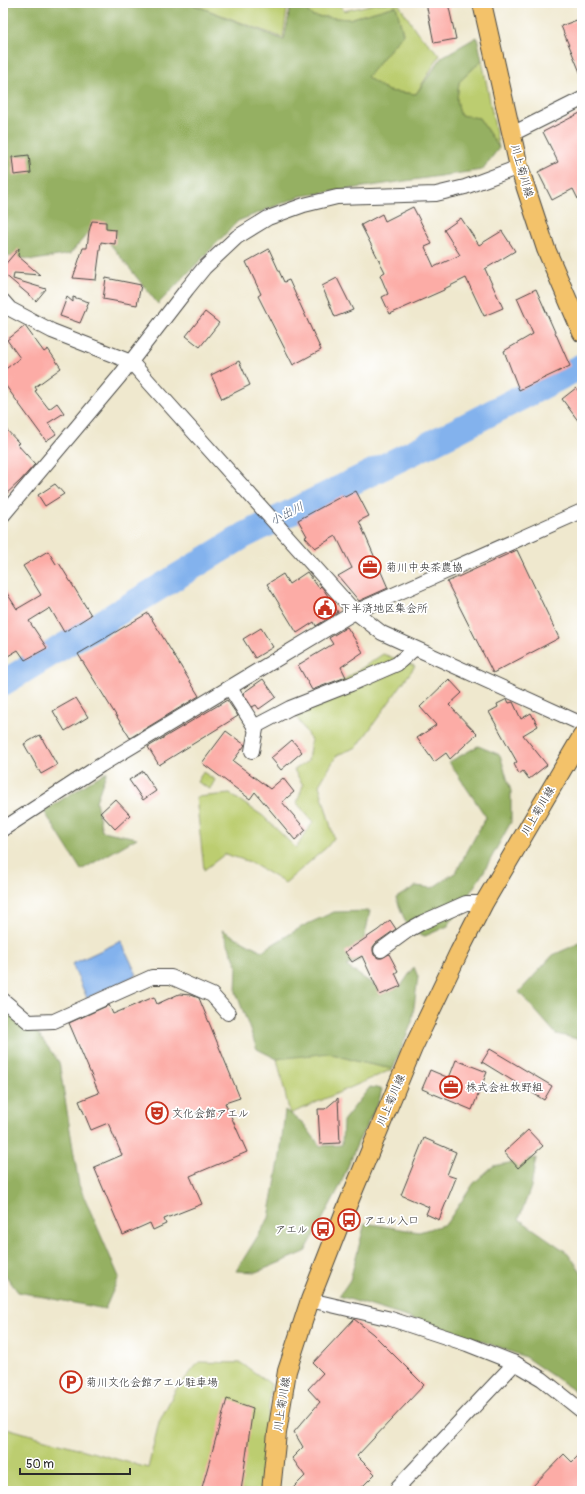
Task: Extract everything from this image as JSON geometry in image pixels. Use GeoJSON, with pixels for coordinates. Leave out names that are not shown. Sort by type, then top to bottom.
{"type":"FeatureCollection","features":[{"type":"Feature","properties":{"kind":"main road","name":"川上菊川線"},"geometry":{"type":"LineString","coordinates":[[482,3],[519,167],[546,249],[582,333]]}},
{"type":"Feature","properties":{"kind":"main road","name":"川上菊川線"},"geometry":{"type":"LineString","coordinates":[[271,1491],[277,1433],[287,1371],[310,1300],[343,1216],[413,1048],[484,903],[582,736]]}},
{"type":"Feature","properties":{"kind":"street"},"geometry":{"type":"LineString","coordinates":[[512,134],[582,99]]}},
{"type":"Feature","properties":{"kind":"street"},"geometry":{"type":"LineString","coordinates":[[3,515],[131,362],[204,268],[237,237],[268,218],[304,205],[337,197],[436,194],[465,187],[519,167]]}},
{"type":"Feature","properties":{"kind":"street"},"geometry":{"type":"LineString","coordinates":[[3,301],[10,309],[52,331],[131,362],[356,612],[382,633],[414,649],[469,672],[582,724]]}},
{"type":"Feature","properties":{"kind":"street"},"geometry":{"type":"LineString","coordinates":[[3,829],[101,765],[356,612],[582,511]]}},
{"type":"Feature","properties":{"kind":"street"},"geometry":{"type":"LineString","coordinates":[[254,726],[290,708],[397,664],[414,649]]}},
{"type":"Feature","properties":{"kind":"street"},"geometry":{"type":"LineString","coordinates":[[230,688],[256,729],[252,751]]}},
{"type":"Feature","properties":{"kind":"street"},"geometry":{"type":"LineString","coordinates":[[381,950],[407,930],[423,922],[466,903],[484,903]]}},
{"type":"Feature","properties":{"kind":"street"},"geometry":{"type":"LineString","coordinates":[[3,1000],[29,1022],[54,1021],[152,977],[171,977],[212,995],[228,1013]]}},
{"type":"Feature","properties":{"kind":"street"},"geometry":{"type":"LineString","coordinates":[[310,1300],[391,1319],[467,1344],[516,1363],[542,1379],[582,1411]]}},
{"type":"Feature","properties":{"kind":"street"},"geometry":{"type":"LineString","coordinates":[[402,1491],[398,1487],[516,1363]]}},
{"type":"Feature","properties":{"kind":"green space"},"geometry":{"type":"Polygon","coordinates":[[[3,3],[189,3],[284,40],[291,3],[299,3],[312,16],[349,19],[396,6],[403,34],[367,77],[388,91],[416,94],[442,57],[477,37],[482,60],[459,82],[457,99],[460,115],[479,118],[499,148],[482,170],[301,196],[238,221],[158,304],[95,225],[70,254],[34,260],[3,255],[3,3]]]}},
{"type":"Feature","properties":{"kind":"green space"},"geometry":{"type":"Polygon","coordinates":[[[189,3],[288,3],[283,38],[189,3]]]}},
{"type":"Feature","properties":{"kind":"green space"},"geometry":{"type":"Polygon","coordinates":[[[301,3],[338,3],[344,11],[378,3],[398,3],[417,32],[440,55],[416,94],[388,91],[367,77],[403,34],[396,6],[349,19],[312,16],[301,3]]]}},
{"type":"Feature","properties":{"kind":"green space"},"geometry":{"type":"Polygon","coordinates":[[[482,60],[499,148],[479,118],[460,116],[457,99],[459,82],[482,60]]]}},
{"type":"Feature","properties":{"kind":"green space"},"geometry":{"type":"Polygon","coordinates":[[[383,654],[415,666],[357,747],[337,755],[319,785],[334,838],[327,847],[285,883],[250,862],[225,854],[204,870],[196,797],[230,794],[263,816],[296,848],[313,822],[297,803],[303,785],[294,770],[308,761],[311,740],[294,713],[383,654]]]}},
{"type":"Feature","properties":{"kind":"green space"},"geometry":{"type":"Polygon","coordinates":[[[478,746],[500,755],[511,791],[511,822],[483,873],[448,926],[425,936],[409,931],[396,898],[416,886],[432,888],[456,872],[486,817],[449,762],[478,746]]]}},
{"type":"Feature","properties":{"kind":"green space"},"geometry":{"type":"Polygon","coordinates":[[[107,771],[96,801],[102,831],[137,838],[81,870],[44,811],[107,771]]]}},
{"type":"Feature","properties":{"kind":"green space"},"geometry":{"type":"Polygon","coordinates":[[[203,772],[215,780],[210,789],[197,782],[203,772]]]}},
{"type":"Feature","properties":{"kind":"green space"},"geometry":{"type":"Polygon","coordinates":[[[370,911],[360,960],[346,966],[383,991],[401,986],[414,967],[418,977],[412,1022],[393,1069],[359,1062],[329,1053],[277,1059],[257,1049],[236,992],[237,965],[222,930],[262,951],[303,926],[334,912],[370,911]]]}},
{"type":"Feature","properties":{"kind":"green space"},"geometry":{"type":"Polygon","coordinates":[[[582,942],[582,1040],[556,1034],[519,992],[553,955],[582,942]]]}},
{"type":"Feature","properties":{"kind":"green space"},"geometry":{"type":"Polygon","coordinates":[[[3,995],[18,1007],[59,1062],[79,1185],[119,1277],[105,1309],[18,1292],[3,1272],[3,995]]]}},
{"type":"Feature","properties":{"kind":"green space"},"geometry":{"type":"Polygon","coordinates":[[[329,1053],[359,1062],[393,1069],[290,1114],[277,1059],[299,1054],[329,1053]]]}},
{"type":"Feature","properties":{"kind":"green space"},"geometry":{"type":"Polygon","coordinates":[[[370,1087],[382,1089],[379,1101],[358,1142],[339,1188],[305,1252],[257,1272],[236,1271],[269,1218],[280,1156],[285,1110],[303,1123],[320,1146],[342,1145],[343,1121],[370,1087]]]}},
{"type":"Feature","properties":{"kind":"green space"},"geometry":{"type":"Polygon","coordinates":[[[536,1158],[531,1187],[519,1219],[568,1253],[582,1273],[582,1396],[525,1357],[471,1337],[339,1296],[350,1280],[365,1223],[419,1232],[446,1224],[474,1183],[493,1166],[536,1158]]]}},
{"type":"Feature","properties":{"kind":"green space"},"geometry":{"type":"Polygon","coordinates":[[[199,1362],[241,1363],[271,1384],[261,1491],[13,1491],[3,1488],[3,1427],[148,1468],[159,1422],[175,1391],[199,1362]]]}},
{"type":"Feature","properties":{"kind":"water"},"geometry":{"type":"Polygon","coordinates":[[[121,941],[137,975],[87,998],[72,964],[121,941]]]}},
{"type":"Feature","properties":{"kind":"building"},"geometry":{"type":"Polygon","coordinates":[[[426,3],[448,3],[456,39],[434,43],[426,3]]]}},
{"type":"Feature","properties":{"kind":"building"},"geometry":{"type":"Polygon","coordinates":[[[582,18],[582,77],[561,26],[582,18]]]}},
{"type":"Feature","properties":{"kind":"building"},"geometry":{"type":"Polygon","coordinates":[[[582,112],[582,207],[573,189],[552,200],[538,172],[558,162],[543,132],[582,112]]]}},
{"type":"Feature","properties":{"kind":"building"},"geometry":{"type":"Polygon","coordinates":[[[29,155],[31,173],[14,175],[12,157],[29,155]]]}},
{"type":"Feature","properties":{"kind":"building"},"geometry":{"type":"Polygon","coordinates":[[[413,207],[432,244],[425,247],[434,267],[460,255],[444,230],[461,218],[479,245],[502,231],[515,251],[485,269],[503,308],[484,316],[466,278],[444,290],[390,314],[382,297],[388,294],[380,275],[385,272],[361,225],[382,214],[385,221],[413,207]]]}},
{"type":"Feature","properties":{"kind":"building"},"geometry":{"type":"Polygon","coordinates":[[[92,221],[106,222],[106,229],[116,230],[115,244],[101,242],[96,280],[73,278],[83,248],[87,248],[92,221]]]}},
{"type":"Feature","properties":{"kind":"building"},"geometry":{"type":"Polygon","coordinates":[[[19,248],[18,256],[40,275],[14,273],[13,279],[46,289],[36,301],[3,273],[3,267],[19,248]]]}},
{"type":"Feature","properties":{"kind":"building"},"geometry":{"type":"Polygon","coordinates":[[[269,249],[284,282],[289,280],[321,350],[293,365],[258,296],[261,294],[246,262],[269,249]]]}},
{"type":"Feature","properties":{"kind":"building"},"geometry":{"type":"Polygon","coordinates":[[[106,278],[141,285],[137,305],[103,299],[106,278]]]}},
{"type":"Feature","properties":{"kind":"building"},"geometry":{"type":"Polygon","coordinates":[[[337,278],[353,310],[335,317],[322,286],[337,278]]]}},
{"type":"Feature","properties":{"kind":"building"},"geometry":{"type":"Polygon","coordinates":[[[536,289],[570,366],[519,390],[504,351],[533,334],[517,298],[536,289]]]}},
{"type":"Feature","properties":{"kind":"building"},"geometry":{"type":"Polygon","coordinates":[[[67,297],[73,302],[73,297],[89,302],[80,323],[60,316],[67,297]]]}},
{"type":"Feature","properties":{"kind":"building"},"geometry":{"type":"Polygon","coordinates":[[[205,312],[219,323],[200,347],[186,336],[205,312]]]}},
{"type":"Feature","properties":{"kind":"building"},"geometry":{"type":"Polygon","coordinates":[[[25,326],[44,352],[48,349],[61,368],[35,387],[37,390],[35,391],[49,409],[57,403],[64,413],[48,423],[56,434],[46,441],[3,382],[3,371],[20,358],[7,340],[25,326]]]}},
{"type":"Feature","properties":{"kind":"building"},"geometry":{"type":"Polygon","coordinates":[[[239,361],[250,385],[222,399],[211,375],[239,361]]]}},
{"type":"Feature","properties":{"kind":"building"},"geometry":{"type":"Polygon","coordinates":[[[576,388],[582,396],[582,426],[562,399],[576,388]]]}},
{"type":"Feature","properties":{"kind":"building"},"geometry":{"type":"Polygon","coordinates":[[[3,426],[19,443],[17,444],[35,464],[3,497],[3,426]]]}},
{"type":"Feature","properties":{"kind":"building"},"geometry":{"type":"Polygon","coordinates":[[[55,484],[64,494],[45,506],[38,495],[55,484]]]}},
{"type":"Feature","properties":{"kind":"building"},"geometry":{"type":"Polygon","coordinates":[[[356,491],[369,516],[359,521],[388,588],[359,601],[338,576],[352,568],[336,536],[315,548],[305,537],[307,536],[298,520],[344,495],[345,497],[356,491]]]}},
{"type":"Feature","properties":{"kind":"building"},"geometry":{"type":"Polygon","coordinates":[[[517,550],[559,638],[493,673],[447,582],[517,550]]]}},
{"type":"Feature","properties":{"kind":"building"},"geometry":{"type":"Polygon","coordinates":[[[48,551],[56,564],[59,563],[91,615],[64,632],[50,608],[29,621],[47,648],[25,660],[18,650],[3,659],[3,587],[17,609],[41,595],[23,566],[48,551]]]}},
{"type":"Feature","properties":{"kind":"building"},"geometry":{"type":"Polygon","coordinates":[[[307,572],[319,588],[321,586],[338,612],[316,626],[314,622],[297,633],[267,584],[283,574],[289,584],[307,572]]]}},
{"type":"Feature","properties":{"kind":"building"},"geometry":{"type":"Polygon","coordinates":[[[148,613],[199,696],[130,738],[78,654],[148,613]]]}},
{"type":"Feature","properties":{"kind":"building"},"geometry":{"type":"Polygon","coordinates":[[[347,627],[363,652],[341,667],[346,677],[312,690],[298,665],[333,644],[329,638],[347,627]]]}},
{"type":"Feature","properties":{"kind":"building"},"geometry":{"type":"Polygon","coordinates":[[[261,628],[273,647],[255,658],[243,639],[261,628]]]}},
{"type":"Feature","properties":{"kind":"building"},"geometry":{"type":"Polygon","coordinates":[[[263,679],[276,697],[259,709],[256,705],[252,707],[243,693],[263,679]]]}},
{"type":"Feature","properties":{"kind":"building"},"geometry":{"type":"Polygon","coordinates":[[[449,679],[462,693],[449,705],[477,734],[450,759],[446,753],[434,762],[417,738],[436,725],[420,707],[449,679]]]}},
{"type":"Feature","properties":{"kind":"building"},"geometry":{"type":"Polygon","coordinates":[[[76,698],[88,717],[65,731],[53,711],[76,698]]]}},
{"type":"Feature","properties":{"kind":"building"},"geometry":{"type":"Polygon","coordinates":[[[507,699],[509,703],[513,702],[521,719],[531,713],[538,726],[523,735],[547,765],[529,779],[523,771],[519,774],[514,764],[517,762],[489,712],[498,707],[497,704],[507,699]]]}},
{"type":"Feature","properties":{"kind":"building"},"geometry":{"type":"Polygon","coordinates":[[[227,700],[238,716],[159,765],[148,747],[227,700]]]}},
{"type":"Feature","properties":{"kind":"building"},"geometry":{"type":"Polygon","coordinates":[[[226,731],[245,745],[233,761],[270,789],[283,778],[294,792],[282,802],[306,830],[295,840],[255,792],[250,799],[202,763],[226,731]]]}},
{"type":"Feature","properties":{"kind":"building"},"geometry":{"type":"Polygon","coordinates":[[[40,735],[57,765],[41,774],[24,744],[40,735]]]}},
{"type":"Feature","properties":{"kind":"building"},"geometry":{"type":"Polygon","coordinates":[[[292,740],[302,752],[281,770],[271,758],[292,740]]]}},
{"type":"Feature","properties":{"kind":"building"},"geometry":{"type":"Polygon","coordinates":[[[143,771],[156,791],[143,800],[129,780],[143,771]]]}},
{"type":"Feature","properties":{"kind":"building"},"geometry":{"type":"Polygon","coordinates":[[[115,799],[130,815],[115,829],[100,813],[115,799]]]}},
{"type":"Feature","properties":{"kind":"building"},"geometry":{"type":"Polygon","coordinates":[[[390,920],[396,929],[376,943],[373,947],[373,951],[374,955],[378,958],[382,958],[389,954],[398,971],[395,973],[401,986],[380,995],[362,956],[352,962],[345,952],[390,920]]]}},
{"type":"Feature","properties":{"kind":"building","name":"文化会館アエル"},"geometry":{"type":"Polygon","coordinates":[[[179,994],[191,995],[199,998],[240,1098],[225,1103],[247,1152],[190,1176],[202,1204],[164,1219],[166,1224],[153,1230],[150,1223],[123,1235],[94,1167],[122,1155],[108,1123],[91,1130],[79,1101],[99,1093],[69,1023],[109,1005],[113,1014],[154,997],[157,1004],[179,994]]]}},
{"type":"Feature","properties":{"kind":"building"},"geometry":{"type":"Polygon","coordinates":[[[490,1049],[552,1086],[544,1100],[482,1062],[490,1049]]]}},
{"type":"Feature","properties":{"kind":"building"},"geometry":{"type":"Polygon","coordinates":[[[456,1060],[487,1072],[472,1110],[422,1089],[430,1070],[449,1078],[456,1060]]]}},
{"type":"Feature","properties":{"kind":"building"},"geometry":{"type":"Polygon","coordinates":[[[338,1098],[340,1143],[320,1144],[318,1109],[325,1109],[338,1098]]]}},
{"type":"Feature","properties":{"kind":"building"},"geometry":{"type":"Polygon","coordinates":[[[528,1130],[543,1146],[518,1168],[504,1152],[528,1130]]]}},
{"type":"Feature","properties":{"kind":"building"},"geometry":{"type":"Polygon","coordinates":[[[424,1138],[456,1152],[447,1175],[456,1178],[439,1220],[426,1214],[429,1207],[401,1195],[424,1138]]]}},
{"type":"Feature","properties":{"kind":"building"},"geometry":{"type":"Polygon","coordinates":[[[354,1319],[373,1334],[424,1385],[357,1456],[375,1474],[358,1491],[290,1491],[305,1476],[292,1458],[303,1447],[294,1432],[320,1402],[308,1389],[323,1373],[313,1363],[354,1319]]]}},
{"type":"Feature","properties":{"kind":"building"},"geometry":{"type":"Polygon","coordinates":[[[227,1399],[253,1408],[241,1491],[201,1491],[227,1399]]]}},
{"type":"Feature","properties":{"kind":"building"},"geometry":{"type":"Polygon","coordinates":[[[582,1452],[582,1491],[528,1491],[564,1454],[572,1462],[582,1452]]]}},
{"type":"Feature","properties":{"kind":"waterway","name":"小出川"},"geometry":{"type":"LineString","coordinates":[[3,683],[245,535],[456,431],[582,366]]}},
{"type":"Feature","properties":{"kind":"place","name":"菊川中央茶農協"},"geometry":{"type":"Point","coordinates":[370,567]}},
{"type":"Feature","properties":{"kind":"place","name":"下半済地区集会所"},"geometry":{"type":"Point","coordinates":[325,608]}},
{"type":"Feature","properties":{"kind":"place","name":"株式会社牧野組"},"geometry":{"type":"Point","coordinates":[451,1087]}},
{"type":"Feature","properties":{"kind":"place","name":"文化会館アエル"},"geometry":{"type":"Point","coordinates":[157,1113]}},
{"type":"Feature","properties":{"kind":"place","name":"アエル入口"},"geometry":{"type":"Point","coordinates":[349,1220]}},
{"type":"Feature","properties":{"kind":"place","name":"アエル"},"geometry":{"type":"Point","coordinates":[323,1229]}},
{"type":"Feature","properties":{"kind":"place","name":"菊川文化会館アエル駐車場"},"geometry":{"type":"Point","coordinates":[71,1382]}}]}
